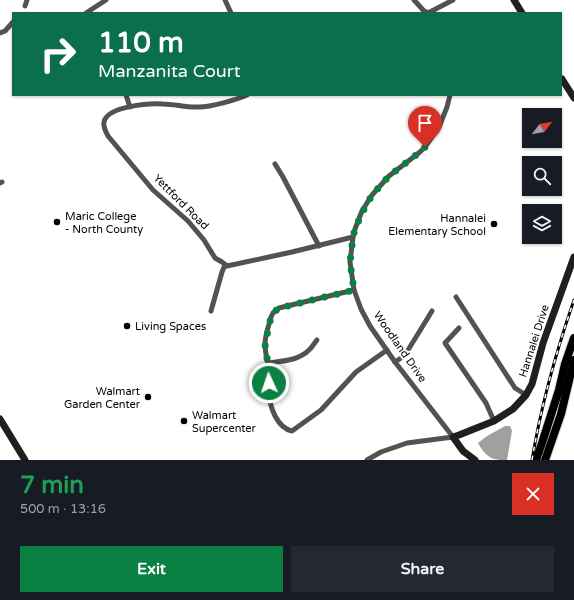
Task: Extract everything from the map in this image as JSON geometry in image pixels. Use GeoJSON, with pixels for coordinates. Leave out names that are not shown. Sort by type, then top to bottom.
{"type":"FeatureCollection","features":[{"type":"Feature","properties":{"kind":"main road"},"geometry":{"type":"LineString","coordinates":[[536,460],[574,338]]}},
{"type":"Feature","properties":{"kind":"main road"},"geometry":{"type":"LineString","coordinates":[[545,460],[561,414],[574,360]]}},
{"type":"Feature","properties":{"kind":"main road"},"geometry":{"type":"LineString","coordinates":[[542,460],[554,426],[554,406]]}},
{"type":"Feature","properties":{"kind":"street"},"geometry":{"type":"LineString","coordinates":[[88,12],[106,0]]}},
{"type":"Feature","properties":{"kind":"street"},"geometry":{"type":"LineString","coordinates":[[225,0],[231,12]]}},
{"type":"Feature","properties":{"kind":"street"},"geometry":{"type":"LineString","coordinates":[[414,0],[424,11],[427,12]]}},
{"type":"Feature","properties":{"kind":"street"},"geometry":{"type":"LineString","coordinates":[[432,12],[453,0]]}},
{"type":"Feature","properties":{"kind":"street"},"geometry":{"type":"LineString","coordinates":[[514,0],[521,12]]}},
{"type":"Feature","properties":{"kind":"street"},"geometry":{"type":"LineString","coordinates":[[0,33],[12,23]]}},
{"type":"Feature","properties":{"kind":"street"},"geometry":{"type":"LineString","coordinates":[[562,79],[574,98]]}},
{"type":"Feature","properties":{"kind":"street"},"geometry":{"type":"LineString","coordinates":[[126,96],[130,107],[162,104],[199,107],[245,96]]}},
{"type":"Feature","properties":{"kind":"street","name":"Woodland Drive"},"geometry":{"type":"LineString","coordinates":[[450,96],[439,127],[425,147],[389,176],[372,195],[355,229],[350,262],[354,290],[361,309],[370,326],[395,362],[453,437],[464,451],[475,460]]}},
{"type":"Feature","properties":{"kind":"street","name":"Yettford Road"},"geometry":{"type":"LineString","coordinates":[[130,107],[115,111],[107,116],[104,122],[105,130],[108,136],[153,190],[183,216],[204,240],[215,258],[225,265]]}},
{"type":"Feature","properties":{"kind":"street"},"geometry":{"type":"LineString","coordinates":[[275,164],[319,246]]}},
{"type":"Feature","properties":{"kind":"street"},"geometry":{"type":"LineString","coordinates":[[211,311],[225,265],[239,264],[353,237]]}},
{"type":"Feature","properties":{"kind":"street","name":"Hannalei Drive"},"geometry":{"type":"LineString","coordinates":[[453,437],[494,421],[513,409],[526,395],[532,384],[543,343],[574,257]]}},
{"type":"Feature","properties":{"kind":"street"},"geometry":{"type":"LineString","coordinates":[[354,290],[279,308],[273,313],[265,344],[269,372],[269,394],[272,408],[276,417],[283,427],[292,431],[321,410],[356,372],[387,350]]}},
{"type":"Feature","properties":{"kind":"street"},"geometry":{"type":"LineString","coordinates":[[456,297],[515,388],[526,395]]}},
{"type":"Feature","properties":{"kind":"street"},"geometry":{"type":"LineString","coordinates":[[395,362],[405,355],[432,311]]}},
{"type":"Feature","properties":{"kind":"street"},"geometry":{"type":"LineString","coordinates":[[460,328],[446,343],[486,403],[494,421]]}},
{"type":"Feature","properties":{"kind":"street"},"geometry":{"type":"LineString","coordinates":[[268,363],[298,358],[309,351],[316,340]]}},
{"type":"Feature","properties":{"kind":"street"},"geometry":{"type":"LineString","coordinates":[[0,419],[25,460]]}},
{"type":"Feature","properties":{"kind":"street"},"geometry":{"type":"LineString","coordinates":[[367,460],[381,452],[407,443],[453,437]]}},
{"type":"Feature","properties":{"kind":"shaded area"},"geometry":{"type":"Polygon","coordinates":[[[505,426],[510,426],[512,431],[507,460],[494,459],[484,452],[478,443],[505,426]]]}},
{"type":"Feature","properties":{"kind":"railway"},"geometry":{"type":"LineString","coordinates":[[532,460],[550,379],[574,300]]}},
{"type":"Feature","properties":{"kind":"place","name":"Maric College - North County"},"geometry":{"type":"Point","coordinates":[57,222]}},
{"type":"Feature","properties":{"kind":"place","name":"Hannalei Elementary School"},"geometry":{"type":"Point","coordinates":[494,224]}},
{"type":"Feature","properties":{"kind":"place","name":"Living Spaces"},"geometry":{"type":"Point","coordinates":[127,326]}},
{"type":"Feature","properties":{"kind":"place","name":"Walmart Garden Center"},"geometry":{"type":"Point","coordinates":[148,397]}},
{"type":"Feature","properties":{"kind":"place","name":"Walmart Supercenter"},"geometry":{"type":"Point","coordinates":[184,421]}},
{"type":"Feature","properties":{"kind":"route"},"geometry":{"type":"LineString","coordinates":[[269,383],[265,344],[273,313],[279,308],[354,290],[350,262],[353,237],[362,213],[372,195],[389,176],[425,147]]}}]}
